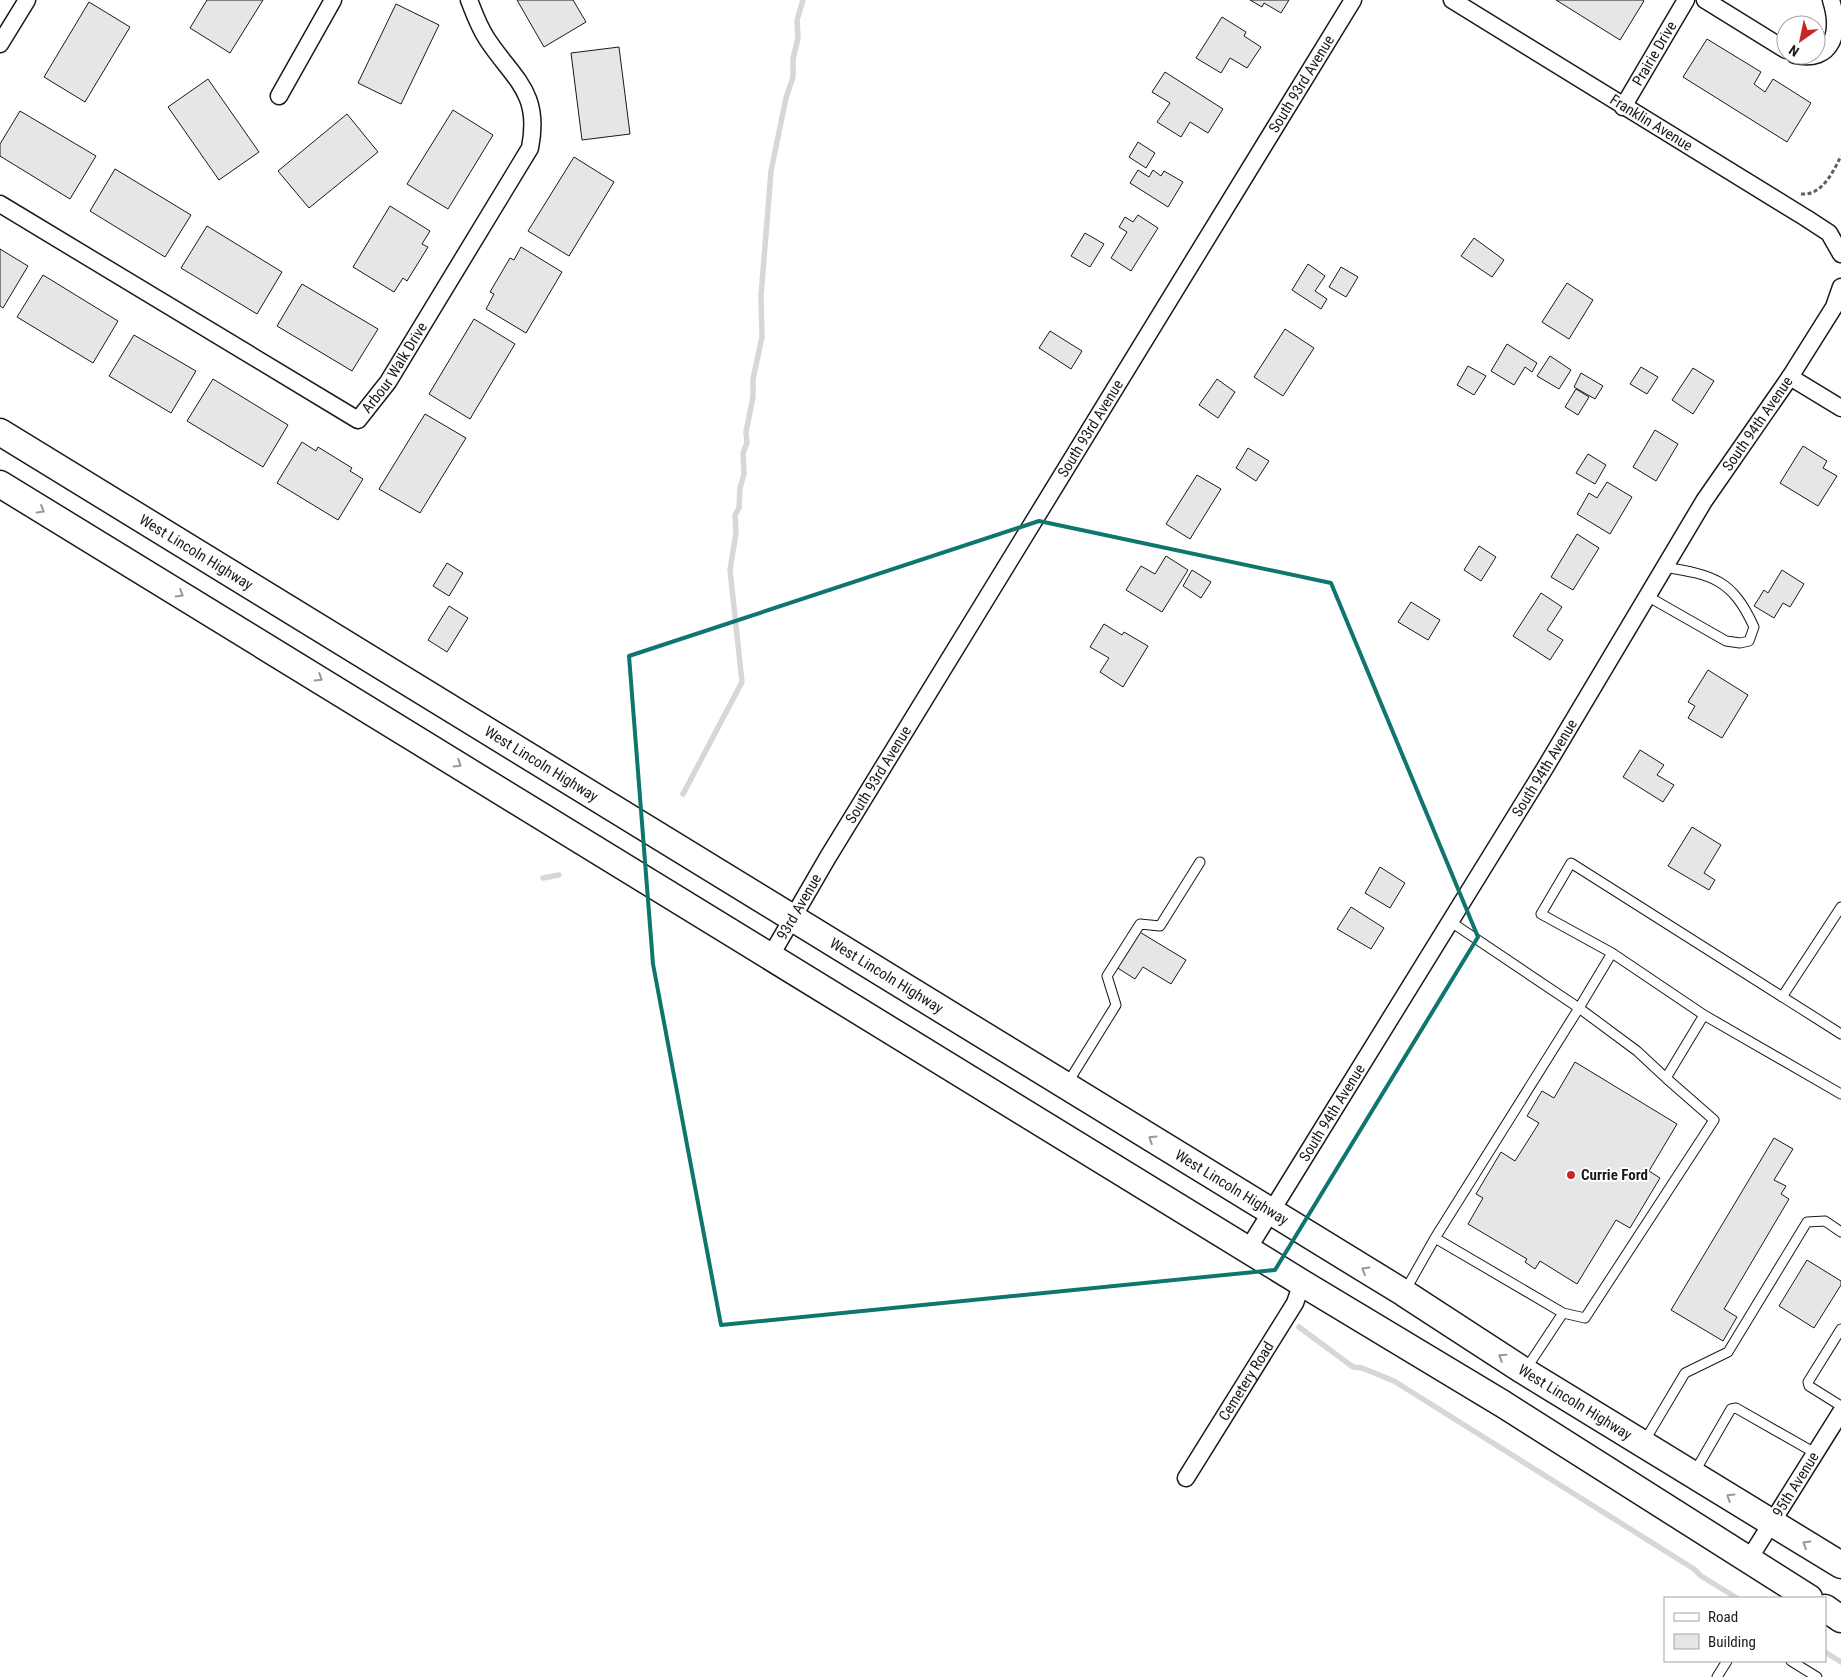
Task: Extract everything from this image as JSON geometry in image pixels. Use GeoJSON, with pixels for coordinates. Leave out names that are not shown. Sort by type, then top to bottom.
{"type":"FeatureCollection","features":[{"type":"Feature","properties":{"kind":"main road","name":"West Lincoln Highway"},"geometry":{"type":"LineString","coordinates":[[0,432],[1404,1293],[1524,1371],[1841,1566]]}},
{"type":"Feature","properties":{"kind":"main road"},"geometry":{"type":"LineString","coordinates":[[0,484],[1302,1283],[1503,1404],[1807,1597]]}},
{"type":"Feature","properties":{"kind":"main road"},"geometry":{"type":"LineString","coordinates":[[1826,1609],[1841,1619]]}},
{"type":"Feature","properties":{"kind":"street"},"geometry":{"type":"LineString","coordinates":[[0,44],[27,0]]}},
{"type":"Feature","properties":{"kind":"street"},"geometry":{"type":"LineString","coordinates":[[279,96],[333,0]]}},
{"type":"Feature","properties":{"kind":"street","name":"Arbour Walk Drive"},"geometry":{"type":"LineString","coordinates":[[0,204],[358,420],[388,382],[530,148],[533,134],[531,106],[512,70],[487,39],[469,0]]}},
{"type":"Feature","properties":{"kind":"street","name":"South 93rd Avenue"},"geometry":{"type":"LineString","coordinates":[[828,857],[1353,0]]}},
{"type":"Feature","properties":{"kind":"street","name":"Franklin Avenue"},"geometry":{"type":"LineString","coordinates":[[1452,0],[1829,233],[1841,254]]}},
{"type":"Feature","properties":{"kind":"street","name":"Prairie Drive"},"geometry":{"type":"LineString","coordinates":[[1623,107],[1686,0]]}},
{"type":"Feature","properties":{"kind":"street"},"geometry":{"type":"LineString","coordinates":[[1705,0],[1776,44]]}},
{"type":"Feature","properties":{"kind":"street"},"geometry":{"type":"LineString","coordinates":[[1826,52],[1840,25],[1838,11],[1831,0]]}},
{"type":"Feature","properties":{"kind":"street","name":"South 94th Avenue"},"geometry":{"type":"LineString","coordinates":[[1248,1249],[1451,922],[1704,501],[1790,377],[1834,306],[1841,287]]}},
{"type":"Feature","properties":{"kind":"street"},"geometry":{"type":"LineString","coordinates":[[1790,377],[1841,408]]}},
{"type":"Feature","properties":{"kind":"street","name":"93rd Avenue"},"geometry":{"type":"LineString","coordinates":[[770,957],[828,857]]}},
{"type":"Feature","properties":{"kind":"street","name":"Cemetery Road"},"geometry":{"type":"LineString","coordinates":[[1186,1478],[1295,1303],[1302,1283]]}},
{"type":"Feature","properties":{"kind":"street","name":"95th Avenue"},"geometry":{"type":"LineString","coordinates":[[1749,1559],[1841,1412]]}},
{"type":"Feature","properties":{"kind":"lane"},"geometry":{"type":"LineString","coordinates":[[1647,596],[1726,641],[1740,643],[1750,641],[1754,627],[1748,613],[1732,591],[1711,578],[1664,568]]}},
{"type":"Feature","properties":{"kind":"lane"},"geometry":{"type":"LineString","coordinates":[[1066,1086],[1116,1004],[1107,976],[1140,924],[1160,926],[1200,862]]}},
{"type":"Feature","properties":{"kind":"lane"},"geometry":{"type":"LineString","coordinates":[[1841,1034],[1571,863],[1541,914],[1612,953],[1704,1015],[1841,1094]]}},
{"type":"Feature","properties":{"kind":"lane"},"geometry":{"type":"LineString","coordinates":[[1782,997],[1841,908]]}},
{"type":"Feature","properties":{"kind":"lane"},"geometry":{"type":"LineString","coordinates":[[1435,1238],[1563,1312],[1585,1318],[1714,1120],[1637,1052],[1579,1008],[1451,922]]}},
{"type":"Feature","properties":{"kind":"lane"},"geometry":{"type":"LineString","coordinates":[[1404,1293],[1435,1238],[1612,953]]}},
{"type":"Feature","properties":{"kind":"lane"},"geometry":{"type":"LineString","coordinates":[[1666,1078],[1704,1015]]}},
{"type":"Feature","properties":{"kind":"lane"},"geometry":{"type":"LineString","coordinates":[[1642,1444],[1685,1373],[1728,1352],[1806,1222],[1825,1221],[1841,1232]]}},
{"type":"Feature","properties":{"kind":"lane"},"geometry":{"type":"LineString","coordinates":[[1524,1371],[1563,1312]]}},
{"type":"Feature","properties":{"kind":"lane"},"geometry":{"type":"LineString","coordinates":[[1841,1329],[1808,1382],[1809,1386],[1841,1406]]}},
{"type":"Feature","properties":{"kind":"lane"},"geometry":{"type":"LineString","coordinates":[[1693,1475],[1731,1409],[1736,1408],[1815,1453]]}},
{"type":"Feature","properties":{"kind":"lane"},"geometry":{"type":"LineString","coordinates":[[1718,1676],[1726,1662]]}},
{"type":"Feature","properties":{"kind":"lane"},"geometry":{"type":"LineString","coordinates":[[1793,1662],[1817,1677]]}},
{"type":"Feature","properties":{"kind":"path"},"geometry":{"type":"LineString","coordinates":[[1797,193],[1811,194],[1818,190],[1841,156]]}},
{"type":"Feature","properties":{"kind":"highlighted area"},"geometry":{"type":"Polygon","coordinates":[[[1039,521],[1331,583],[1478,937],[1275,1270],[721,1325],[653,964],[629,656],[1039,521]]]}},
{"type":"Feature","properties":{"kind":"building"},"geometry":{"type":"Polygon","coordinates":[[[207,0],[263,0],[230,53],[190,28],[207,0]]]}},
{"type":"Feature","properties":{"kind":"building"},"geometry":{"type":"Polygon","coordinates":[[[517,0],[573,0],[586,22],[544,47],[517,0]]]}},
{"type":"Feature","properties":{"kind":"building"},"geometry":{"type":"Polygon","coordinates":[[[1250,0],[1289,0],[1281,13],[1264,3],[1262,7],[1250,0]]]}},
{"type":"Feature","properties":{"kind":"building"},"geometry":{"type":"Polygon","coordinates":[[[1556,0],[1643,0],[1644,1],[1620,40],[1556,0]]]}},
{"type":"Feature","properties":{"kind":"building"},"geometry":{"type":"Polygon","coordinates":[[[89,2],[130,27],[85,102],[44,77],[89,2]]]}},
{"type":"Feature","properties":{"kind":"building"},"geometry":{"type":"Polygon","coordinates":[[[396,4],[439,25],[401,104],[358,83],[396,4]]]}},
{"type":"Feature","properties":{"kind":"building"},"geometry":{"type":"Polygon","coordinates":[[[1222,17],[1246,32],[1244,36],[1261,47],[1247,68],[1230,58],[1221,73],[1196,58],[1222,17]]]}},
{"type":"Feature","properties":{"kind":"building"},"geometry":{"type":"Polygon","coordinates":[[[1707,39],[1761,72],[1754,84],[1765,92],[1773,79],[1811,103],[1787,142],[1683,77],[1707,39]]]}},
{"type":"Feature","properties":{"kind":"building"},"geometry":{"type":"Polygon","coordinates":[[[619,47],[630,134],[582,140],[571,53],[619,47]]]}},
{"type":"Feature","properties":{"kind":"building"},"geometry":{"type":"Polygon","coordinates":[[[1165,72],[1223,109],[1208,133],[1190,122],[1181,137],[1157,122],[1170,103],[1152,92],[1165,72]]]}},
{"type":"Feature","properties":{"kind":"building"},"geometry":{"type":"Polygon","coordinates":[[[208,79],[259,152],[219,180],[168,107],[208,79]]]}},
{"type":"Feature","properties":{"kind":"building"},"geometry":{"type":"Polygon","coordinates":[[[453,110],[493,135],[448,209],[407,184],[453,110]]]}},
{"type":"Feature","properties":{"kind":"building"},"geometry":{"type":"Polygon","coordinates":[[[20,111],[96,156],[70,199],[0,156],[0,144],[20,111]]]}},
{"type":"Feature","properties":{"kind":"building"},"geometry":{"type":"Polygon","coordinates":[[[347,114],[378,152],[309,208],[278,171],[347,114]]]}},
{"type":"Feature","properties":{"kind":"building"},"geometry":{"type":"Polygon","coordinates":[[[1138,142],[1155,153],[1146,168],[1129,157],[1138,142]]]}},
{"type":"Feature","properties":{"kind":"building"},"geometry":{"type":"Polygon","coordinates":[[[574,157],[614,182],[569,256],[528,231],[574,157]]]}},
{"type":"Feature","properties":{"kind":"building"},"geometry":{"type":"Polygon","coordinates":[[[115,169],[191,215],[165,257],[90,211],[115,169]]]}},
{"type":"Feature","properties":{"kind":"building"},"geometry":{"type":"Polygon","coordinates":[[[1138,170],[1149,177],[1153,170],[1161,176],[1164,171],[1183,182],[1168,207],[1130,183],[1138,170]]]}},
{"type":"Feature","properties":{"kind":"building"},"geometry":{"type":"Polygon","coordinates":[[[390,206],[430,231],[422,244],[428,247],[407,281],[403,278],[394,292],[353,267],[390,206]]]}},
{"type":"Feature","properties":{"kind":"building"},"geometry":{"type":"Polygon","coordinates":[[[1138,215],[1158,228],[1131,271],[1111,258],[1127,232],[1119,227],[1125,217],[1133,222],[1138,215]]]}},
{"type":"Feature","properties":{"kind":"building"},"geometry":{"type":"Polygon","coordinates":[[[207,226],[282,272],[257,314],[181,268],[207,226]]]}},
{"type":"Feature","properties":{"kind":"building"},"geometry":{"type":"Polygon","coordinates":[[[1085,233],[1104,244],[1090,267],[1071,256],[1085,233]]]}},
{"type":"Feature","properties":{"kind":"building"},"geometry":{"type":"Polygon","coordinates":[[[1474,238],[1504,260],[1492,277],[1461,256],[1474,238]]]}},
{"type":"Feature","properties":{"kind":"building"},"geometry":{"type":"Polygon","coordinates":[[[521,247],[562,272],[526,333],[486,309],[494,294],[490,292],[510,258],[514,260],[521,247]]]}},
{"type":"Feature","properties":{"kind":"building"},"geometry":{"type":"Polygon","coordinates":[[[0,249],[28,266],[3,308],[0,306],[0,249]]]}},
{"type":"Feature","properties":{"kind":"building"},"geometry":{"type":"Polygon","coordinates":[[[1308,264],[1325,276],[1315,291],[1327,299],[1321,309],[1292,290],[1308,264]]]}},
{"type":"Feature","properties":{"kind":"building"},"geometry":{"type":"Polygon","coordinates":[[[1341,267],[1358,277],[1346,297],[1329,287],[1341,267]]]}},
{"type":"Feature","properties":{"kind":"building"},"geometry":{"type":"Polygon","coordinates":[[[43,275],[118,321],[93,363],[17,317],[43,275]]]}},
{"type":"Feature","properties":{"kind":"building"},"geometry":{"type":"Polygon","coordinates":[[[1567,283],[1593,300],[1569,339],[1542,322],[1567,283]]]}},
{"type":"Feature","properties":{"kind":"building"},"geometry":{"type":"Polygon","coordinates":[[[302,284],[378,329],[352,371],[277,326],[302,284]]]}},
{"type":"Feature","properties":{"kind":"building"},"geometry":{"type":"Polygon","coordinates":[[[474,319],[515,344],[470,419],[429,394],[474,319]]]}},
{"type":"Feature","properties":{"kind":"building"},"geometry":{"type":"Polygon","coordinates":[[[1285,329],[1314,348],[1283,396],[1254,377],[1285,329]]]}},
{"type":"Feature","properties":{"kind":"building"},"geometry":{"type":"Polygon","coordinates":[[[1050,331],[1082,351],[1071,369],[1039,348],[1050,331]]]}},
{"type":"Feature","properties":{"kind":"building"},"geometry":{"type":"Polygon","coordinates":[[[134,335],[196,371],[171,413],[109,376],[134,335]]]}},
{"type":"Feature","properties":{"kind":"building"},"geometry":{"type":"Polygon","coordinates":[[[1507,344],[1537,363],[1532,372],[1525,367],[1514,385],[1491,371],[1507,344]]]}},
{"type":"Feature","properties":{"kind":"building"},"geometry":{"type":"Polygon","coordinates":[[[1550,356],[1571,370],[1559,389],[1537,376],[1550,356]]]}},
{"type":"Feature","properties":{"kind":"building"},"geometry":{"type":"Polygon","coordinates":[[[1468,366],[1486,376],[1474,395],[1457,385],[1468,366]]]}},
{"type":"Feature","properties":{"kind":"building"},"geometry":{"type":"Polygon","coordinates":[[[1641,367],[1658,377],[1647,394],[1630,384],[1641,367]]]}},
{"type":"Feature","properties":{"kind":"building"},"geometry":{"type":"Polygon","coordinates":[[[1693,368],[1714,381],[1693,414],[1672,400],[1693,368]]]}},
{"type":"Feature","properties":{"kind":"building"},"geometry":{"type":"Polygon","coordinates":[[[1581,373],[1603,386],[1595,399],[1574,387],[1581,373]]]}},
{"type":"Feature","properties":{"kind":"building"},"geometry":{"type":"Polygon","coordinates":[[[213,379],[288,425],[263,467],[187,421],[213,379]]]}},
{"type":"Feature","properties":{"kind":"building"},"geometry":{"type":"Polygon","coordinates":[[[1217,379],[1235,392],[1218,418],[1199,405],[1217,379]]]}},
{"type":"Feature","properties":{"kind":"building"},"geometry":{"type":"Polygon","coordinates":[[[1576,389],[1589,397],[1578,415],[1565,407],[1576,389]]]}},
{"type":"Feature","properties":{"kind":"building"},"geometry":{"type":"Polygon","coordinates":[[[425,414],[466,438],[420,513],[379,489],[425,414]]]}},
{"type":"Feature","properties":{"kind":"building"},"geometry":{"type":"Polygon","coordinates":[[[1655,430],[1678,444],[1656,481],[1633,467],[1655,430]]]}},
{"type":"Feature","properties":{"kind":"building"},"geometry":{"type":"Polygon","coordinates":[[[302,442],[316,451],[318,447],[352,468],[350,471],[363,479],[338,520],[277,483],[302,442]]]}},
{"type":"Feature","properties":{"kind":"building"},"geometry":{"type":"Polygon","coordinates":[[[1803,446],[1827,461],[1823,468],[1837,476],[1818,506],[1780,483],[1803,446]]]}},
{"type":"Feature","properties":{"kind":"building"},"geometry":{"type":"Polygon","coordinates":[[[1248,448],[1269,461],[1256,481],[1236,468],[1248,448]]]}},
{"type":"Feature","properties":{"kind":"building"},"geometry":{"type":"Polygon","coordinates":[[[1588,454],[1606,465],[1595,484],[1576,473],[1588,454]]]}},
{"type":"Feature","properties":{"kind":"building"},"geometry":{"type":"Polygon","coordinates":[[[1197,475],[1221,489],[1190,539],[1166,524],[1197,475]]]}},
{"type":"Feature","properties":{"kind":"building"},"geometry":{"type":"Polygon","coordinates":[[[1607,482],[1632,497],[1610,534],[1577,514],[1589,493],[1597,498],[1607,482]]]}},
{"type":"Feature","properties":{"kind":"building"},"geometry":{"type":"Polygon","coordinates":[[[1577,534],[1599,548],[1573,590],[1551,577],[1577,534]]]}},
{"type":"Feature","properties":{"kind":"building"},"geometry":{"type":"Polygon","coordinates":[[[1479,546],[1496,557],[1481,581],[1464,570],[1479,546]]]}},
{"type":"Feature","properties":{"kind":"building"},"geometry":{"type":"Polygon","coordinates":[[[1166,556],[1188,570],[1162,612],[1126,590],[1141,566],[1155,574],[1166,556]]]}},
{"type":"Feature","properties":{"kind":"building"},"geometry":{"type":"Polygon","coordinates":[[[447,563],[463,573],[449,596],[433,586],[447,563]]]}},
{"type":"Feature","properties":{"kind":"building"},"geometry":{"type":"Polygon","coordinates":[[[1192,570],[1211,582],[1201,598],[1183,586],[1192,570]]]}},
{"type":"Feature","properties":{"kind":"building"},"geometry":{"type":"Polygon","coordinates":[[[1782,570],[1804,584],[1790,607],[1783,603],[1774,618],[1754,606],[1764,590],[1768,593],[1782,570]]]}},
{"type":"Feature","properties":{"kind":"building"},"geometry":{"type":"Polygon","coordinates":[[[1541,593],[1562,607],[1547,630],[1563,640],[1550,660],[1513,636],[1541,593]]]}},
{"type":"Feature","properties":{"kind":"building"},"geometry":{"type":"Polygon","coordinates":[[[1411,602],[1440,620],[1428,640],[1398,622],[1411,602]]]}},
{"type":"Feature","properties":{"kind":"building"},"geometry":{"type":"Polygon","coordinates":[[[449,606],[468,618],[447,652],[428,640],[449,606]]]}},
{"type":"Feature","properties":{"kind":"building"},"geometry":{"type":"Polygon","coordinates":[[[1104,624],[1122,635],[1124,632],[1148,646],[1123,687],[1100,672],[1109,658],[1090,647],[1104,624]]]}},
{"type":"Feature","properties":{"kind":"building"},"geometry":{"type":"Polygon","coordinates":[[[1708,670],[1748,695],[1722,738],[1688,718],[1695,706],[1688,702],[1708,670]]]}},
{"type":"Feature","properties":{"kind":"building"},"geometry":{"type":"Polygon","coordinates":[[[1640,750],[1664,765],[1657,775],[1674,785],[1663,802],[1623,777],[1640,750]]]}},
{"type":"Feature","properties":{"kind":"building"},"geometry":{"type":"Polygon","coordinates":[[[1692,827],[1721,845],[1704,873],[1715,880],[1709,890],[1668,866],[1692,827]]]}},
{"type":"Feature","properties":{"kind":"building"},"geometry":{"type":"Polygon","coordinates":[[[1380,867],[1405,883],[1390,908],[1365,893],[1380,867]]]}},
{"type":"Feature","properties":{"kind":"building"},"geometry":{"type":"Polygon","coordinates":[[[1351,907],[1384,928],[1371,949],[1337,929],[1351,907]]]}},
{"type":"Feature","properties":{"kind":"building"},"geometry":{"type":"Polygon","coordinates":[[[1138,931],[1186,960],[1171,984],[1143,967],[1135,979],[1116,967],[1138,931]]]}},
{"type":"Feature","properties":{"kind":"building","name":"Currie Ford"},"geometry":{"type":"Polygon","coordinates":[[[1575,1062],[1677,1124],[1649,1171],[1660,1178],[1630,1228],[1616,1220],[1577,1284],[1540,1261],[1535,1269],[1525,1262],[1527,1259],[1468,1224],[1483,1198],[1476,1194],[1501,1152],[1515,1161],[1539,1123],[1527,1116],[1542,1091],[1554,1098],[1575,1062]]]}},
{"type":"Feature","properties":{"kind":"building"},"geometry":{"type":"Polygon","coordinates":[[[1774,1138],[1793,1149],[1774,1180],[1786,1186],[1781,1194],[1789,1199],[1724,1309],[1737,1317],[1723,1341],[1671,1310],[1774,1138]]]}},
{"type":"Feature","properties":{"kind":"building"},"geometry":{"type":"Polygon","coordinates":[[[1807,1260],[1841,1281],[1841,1285],[1814,1328],[1779,1306],[1807,1260]]]}},
{"type":"Feature","properties":{"kind":"waterway"},"geometry":{"type":"LineString","coordinates":[[683,794],[742,682],[730,570],[736,533],[735,515],[739,508],[740,488],[744,474],[743,453],[747,443],[746,432],[753,397],[753,379],[762,337],[761,296],[771,171],[786,98],[793,77],[793,59],[798,38],[797,20],[803,0]]}},
{"type":"Feature","properties":{"kind":"waterway"},"geometry":{"type":"LineString","coordinates":[[543,878],[559,875]]}},
{"type":"Feature","properties":{"kind":"waterway"},"geometry":{"type":"LineString","coordinates":[[1299,1327],[1353,1367],[1362,1368],[1394,1381],[1694,1569],[1701,1576],[1735,1597]]}},
{"type":"Feature","properties":{"kind":"waterway"},"geometry":{"type":"LineString","coordinates":[[1826,1653],[1841,1662]]}},
{"type":"Feature","properties":{"kind":"place","name":"Currie Ford"},"geometry":{"type":"Point","coordinates":[1571,1175]}}]}
